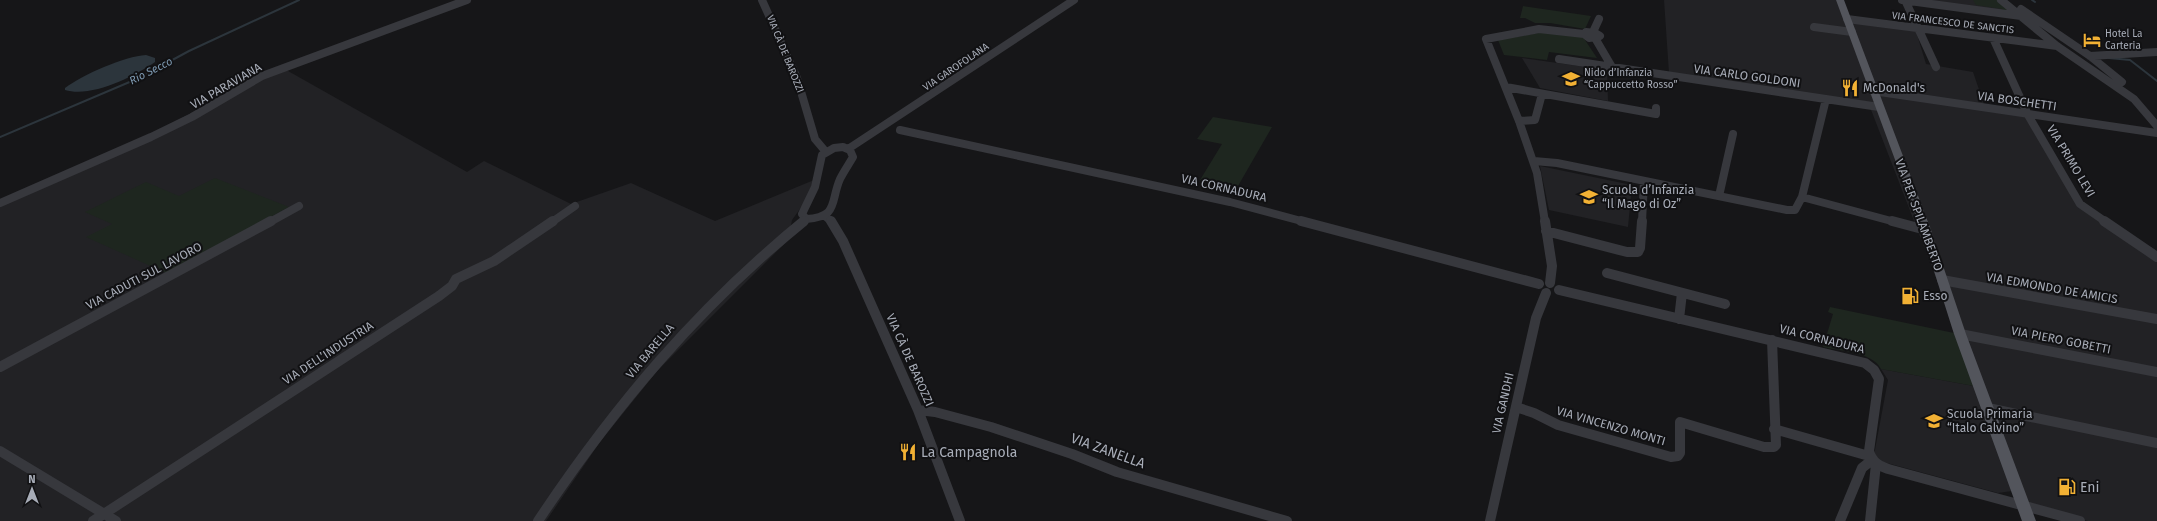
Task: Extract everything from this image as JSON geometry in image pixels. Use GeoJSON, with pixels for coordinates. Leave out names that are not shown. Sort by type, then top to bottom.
{"type":"FeatureCollection","features":[{"type":"Feature","properties":{"kind":"main road","name":"VIA PER SPILAMBERTO"},"geometry":{"type":"LineString","coordinates":[[1840,0],[1926,230],[1960,334],[2030,521]]}},
{"type":"Feature","properties":{"kind":"street","name":"VIA PARAVIANA"},"geometry":{"type":"LineString","coordinates":[[0,203],[158,134],[192,117],[262,76],[467,0]]}},
{"type":"Feature","properties":{"kind":"street","name":"VIA CÀ DE BAROZZI"},"geometry":{"type":"LineString","coordinates":[[762,0],[797,78],[815,139],[826,152]]}},
{"type":"Feature","properties":{"kind":"street","name":"VIA GAROFOLANA"},"geometry":{"type":"LineString","coordinates":[[848,149],[1074,0]]}},
{"type":"Feature","properties":{"kind":"street"},"geometry":{"type":"LineString","coordinates":[[1902,0],[2022,16]]}},
{"type":"Feature","properties":{"kind":"street"},"geometry":{"type":"LineString","coordinates":[[1905,0],[1936,67]]}},
{"type":"Feature","properties":{"kind":"street"},"geometry":{"type":"LineString","coordinates":[[2001,0],[2012,7],[2057,46],[2134,99]]}},
{"type":"Feature","properties":{"kind":"street"},"geometry":{"type":"LineString","coordinates":[[2012,7],[2021,9],[2090,56],[2128,88],[2134,99],[2157,126]]}},
{"type":"Feature","properties":{"kind":"street"},"geometry":{"type":"LineString","coordinates":[[1594,35],[1598,19]]}},
{"type":"Feature","properties":{"kind":"street","name":"VIA FRANCESCO DE SANCTIS"},"geometry":{"type":"LineString","coordinates":[[1847,19],[2057,46]]}},
{"type":"Feature","properties":{"kind":"street"},"geometry":{"type":"LineString","coordinates":[[1814,27],[1852,32]]}},
{"type":"Feature","properties":{"kind":"street"},"geometry":{"type":"LineString","coordinates":[[1550,282],[1552,266],[1541,192],[1534,161],[1506,87],[1486,43],[1486,39],[1539,29],[1584,34],[1586,32],[1594,35],[1612,66]]}},
{"type":"Feature","properties":{"kind":"street","name":"VIA PRIMO LEVI"},"geometry":{"type":"LineString","coordinates":[[1993,38],[2028,114],[2080,204],[2157,256]]}},
{"type":"Feature","properties":{"kind":"street"},"geometry":{"type":"LineString","coordinates":[[2090,56],[2157,52]]}},
{"type":"Feature","properties":{"kind":"street","name":"VIA CARLO GOLDONI"},"geometry":{"type":"LineString","coordinates":[[1559,59],[1879,107]]}},
{"type":"Feature","properties":{"kind":"street"},"geometry":{"type":"LineString","coordinates":[[1506,87],[1656,114],[1656,108]]}},
{"type":"Feature","properties":{"kind":"street","name":"VIA BOSCHETTI"},"geometry":{"type":"LineString","coordinates":[[1873,91],[2157,133]]}},
{"type":"Feature","properties":{"kind":"street"},"geometry":{"type":"LineString","coordinates":[[1519,121],[1535,120],[1542,94]]}},
{"type":"Feature","properties":{"kind":"street"},"geometry":{"type":"LineString","coordinates":[[1534,161],[1557,164],[1792,211],[1797,208],[1802,196],[1826,98]]}},
{"type":"Feature","properties":{"kind":"street","name":"VIA CORNADURA"},"geometry":{"type":"LineString","coordinates":[[900,130],[1230,202],[1542,288]]}},
{"type":"Feature","properties":{"kind":"street"},"geometry":{"type":"LineString","coordinates":[[1719,196],[1733,134]]}},
{"type":"Feature","properties":{"kind":"street"},"geometry":{"type":"LineString","coordinates":[[838,147],[848,149],[852,152],[852,157],[840,179],[832,205],[824,216],[816,220],[806,219],[802,216],[802,214],[815,187],[820,162],[826,152],[838,147]]}},
{"type":"Feature","properties":{"kind":"street"},"geometry":{"type":"LineString","coordinates":[[1546,231],[1626,252],[1638,252],[1640,248],[1644,181]]}},
{"type":"Feature","properties":{"kind":"street"},"geometry":{"type":"LineString","coordinates":[[1802,196],[1926,230]]}},
{"type":"Feature","properties":{"kind":"street","name":"VIA CADUTI SUL LAVORO"},"geometry":{"type":"LineString","coordinates":[[0,367],[299,206]]}},
{"type":"Feature","properties":{"kind":"street","name":"VIA DELL’INDUSTRIA"},"geometry":{"type":"LineString","coordinates":[[93,521],[439,296],[452,286],[456,279],[494,261],[575,206]]}},
{"type":"Feature","properties":{"kind":"street","name":"VIA CÀ DE BAROZZI"},"geometry":{"type":"LineString","coordinates":[[824,216],[832,222],[842,241],[918,410],[960,521]]}},
{"type":"Feature","properties":{"kind":"street","name":"VIA BARELLA"},"geometry":{"type":"LineString","coordinates":[[538,521],[591,445],[685,331],[773,246],[806,219]]}},
{"type":"Feature","properties":{"kind":"street"},"geometry":{"type":"LineString","coordinates":[[1607,273],[1725,304]]}},
{"type":"Feature","properties":{"kind":"street","name":"VIA EDMONDO DE AMICIS"},"geometry":{"type":"LineString","coordinates":[[1942,280],[2157,319]]}},
{"type":"Feature","properties":{"kind":"street"},"geometry":{"type":"LineString","coordinates":[[1544,282],[1550,282],[1557,286],[1559,290],[1553,294],[1542,288],[1544,282]]}},
{"type":"Feature","properties":{"kind":"street","name":"VIA GANDHI"},"geometry":{"type":"LineString","coordinates":[[1490,521],[1542,288]]}},
{"type":"Feature","properties":{"kind":"street","name":"VIA CORNADURA"},"geometry":{"type":"LineString","coordinates":[[1559,290],[1854,360],[1870,366],[1879,379],[1872,460],[1870,521]]}},
{"type":"Feature","properties":{"kind":"street"},"geometry":{"type":"LineString","coordinates":[[1679,319],[1682,293]]}},
{"type":"Feature","properties":{"kind":"street","name":"VIA PIERO GOBETTI"},"geometry":{"type":"LineString","coordinates":[[1960,334],[2157,372]]}},
{"type":"Feature","properties":{"kind":"street","name":"VIA VINCENZO MONTI"},"geometry":{"type":"LineString","coordinates":[[1516,407],[1534,413],[1558,425],[1671,457],[1678,456],[1680,453],[1680,422],[1764,447],[1774,447],[1776,445],[1774,429],[1772,340]]}},
{"type":"Feature","properties":{"kind":"street"},"geometry":{"type":"LineString","coordinates":[[1988,408],[2157,443]]}},
{"type":"Feature","properties":{"kind":"street","name":"VIA ZANELLA"},"geometry":{"type":"LineString","coordinates":[[918,410],[935,412],[991,427],[1072,454],[1117,472],[1287,521]]}},
{"type":"Feature","properties":{"kind":"street"},"geometry":{"type":"LineString","coordinates":[[1774,429],[2024,506],[2080,521]]}},
{"type":"Feature","properties":{"kind":"street"},"geometry":{"type":"LineString","coordinates":[[0,452],[116,521]]}},
{"type":"Feature","properties":{"kind":"street"},"geometry":{"type":"LineString","coordinates":[[1840,521],[1862,468],[1872,460]]}},
{"type":"Feature","properties":{"kind":"shaded area"},"geometry":{"type":"Polygon","coordinates":[[[1664,0],[1841,0],[1848,19],[1915,28],[1926,64],[1973,72],[1985,107],[2024,115],[2076,196],[2107,220],[2157,251],[2157,521],[2088,521],[2024,505],[1868,102],[1669,73],[1664,0]]]}},
{"type":"Feature","properties":{"kind":"shaded area"},"geometry":{"type":"Polygon","coordinates":[[[1907,0],[2003,0],[2023,16],[1907,0]]]}},
{"type":"Feature","properties":{"kind":"shaded area"},"geometry":{"type":"Polygon","coordinates":[[[1973,0],[1998,0],[2013,11],[2003,12],[2002,9],[1976,5],[1973,0]]]}},
{"type":"Feature","properties":{"kind":"shaded area"},"geometry":{"type":"Polygon","coordinates":[[[1523,6],[1591,16],[1585,29],[1550,23],[1535,23],[1525,18],[1520,18],[1523,6]]]}},
{"type":"Feature","properties":{"kind":"shaded area"},"geometry":{"type":"Polygon","coordinates":[[[1544,32],[1583,37],[1597,58],[1549,52],[1547,60],[1504,55],[1498,40],[1544,32]]]}},
{"type":"Feature","properties":{"kind":"shaded area"},"geometry":{"type":"Polygon","coordinates":[[[146,55],[155,58],[155,62],[124,80],[99,89],[75,92],[65,90],[65,88],[72,83],[104,67],[137,56],[146,55]]]}},
{"type":"Feature","properties":{"kind":"shaded area","name":"Nido d’Infanzia “Cappuccetto Rosso”"},"geometry":{"type":"Polygon","coordinates":[[[1522,58],[1607,70],[1608,101],[1540,88],[1522,58]]]}},
{"type":"Feature","properties":{"kind":"shaded area"},"geometry":{"type":"Polygon","coordinates":[[[281,67],[467,172],[484,161],[571,204],[631,183],[715,221],[814,180],[807,199],[792,220],[788,240],[658,370],[600,442],[546,521],[0,521],[0,201],[131,144],[281,67]]]}},
{"type":"Feature","properties":{"kind":"shaded area"},"geometry":{"type":"Polygon","coordinates":[[[1213,117],[1272,127],[1238,186],[1200,180],[1222,144],[1197,139],[1213,117]]]}},
{"type":"Feature","properties":{"kind":"shaded area","name":"Scuola d’Infanzia “Il Mago di Oz”"},"geometry":{"type":"Polygon","coordinates":[[[1540,166],[1632,185],[1628,227],[1549,210],[1540,166]]]}},
{"type":"Feature","properties":{"kind":"shaded area"},"geometry":{"type":"Polygon","coordinates":[[[215,178],[289,207],[166,273],[86,237],[112,224],[85,212],[146,182],[179,196],[215,178]]]}},
{"type":"Feature","properties":{"kind":"shaded area"},"geometry":{"type":"Polygon","coordinates":[[[1830,307],[1954,333],[1974,386],[1881,369],[1877,363],[1864,356],[1847,351],[1823,347],[1833,314],[1828,312],[1830,307]]]}},
{"type":"Feature","properties":{"kind":"shaded area","name":"Scuola Primaria “Italo Calvino”"},"geometry":{"type":"Polygon","coordinates":[[[1881,369],[1974,386],[2012,491],[1998,493],[1883,462],[1874,455],[1888,380],[1881,369]]]}},
{"type":"Feature","properties":{"kind":"waterway","name":"Rio Secco"},"geometry":{"type":"LineString","coordinates":[[0,137],[139,78],[189,51],[299,0]]}},
{"type":"Feature","properties":{"kind":"waterway"},"geometry":{"type":"LineString","coordinates":[[2109,58],[2130,60],[2157,81]]}},
{"type":"Feature","properties":{"kind":"place","name":"Hotel La Carteria"},"geometry":{"type":"Point","coordinates":[2092,40]}},
{"type":"Feature","properties":{"kind":"place","name":"Nido d’Infanzia “Cappuccetto Rosso”"},"geometry":{"type":"Point","coordinates":[1571,79]}},
{"type":"Feature","properties":{"kind":"place","name":"McDonald's"},"geometry":{"type":"Point","coordinates":[1850,88]}},
{"type":"Feature","properties":{"kind":"place","name":"Scuola d’Infanzia “Il Mago di Oz”"},"geometry":{"type":"Point","coordinates":[1589,197]}},
{"type":"Feature","properties":{"kind":"place","name":"Esso"},"geometry":{"type":"Point","coordinates":[1910,296]}},
{"type":"Feature","properties":{"kind":"place","name":"Scuola Primaria “Italo Calvino”"},"geometry":{"type":"Point","coordinates":[1934,421]}},
{"type":"Feature","properties":{"kind":"place","name":"La Campagnola"},"geometry":{"type":"Point","coordinates":[908,452]}},
{"type":"Feature","properties":{"kind":"place","name":"Eni"},"geometry":{"type":"Point","coordinates":[2067,487]}}]}
